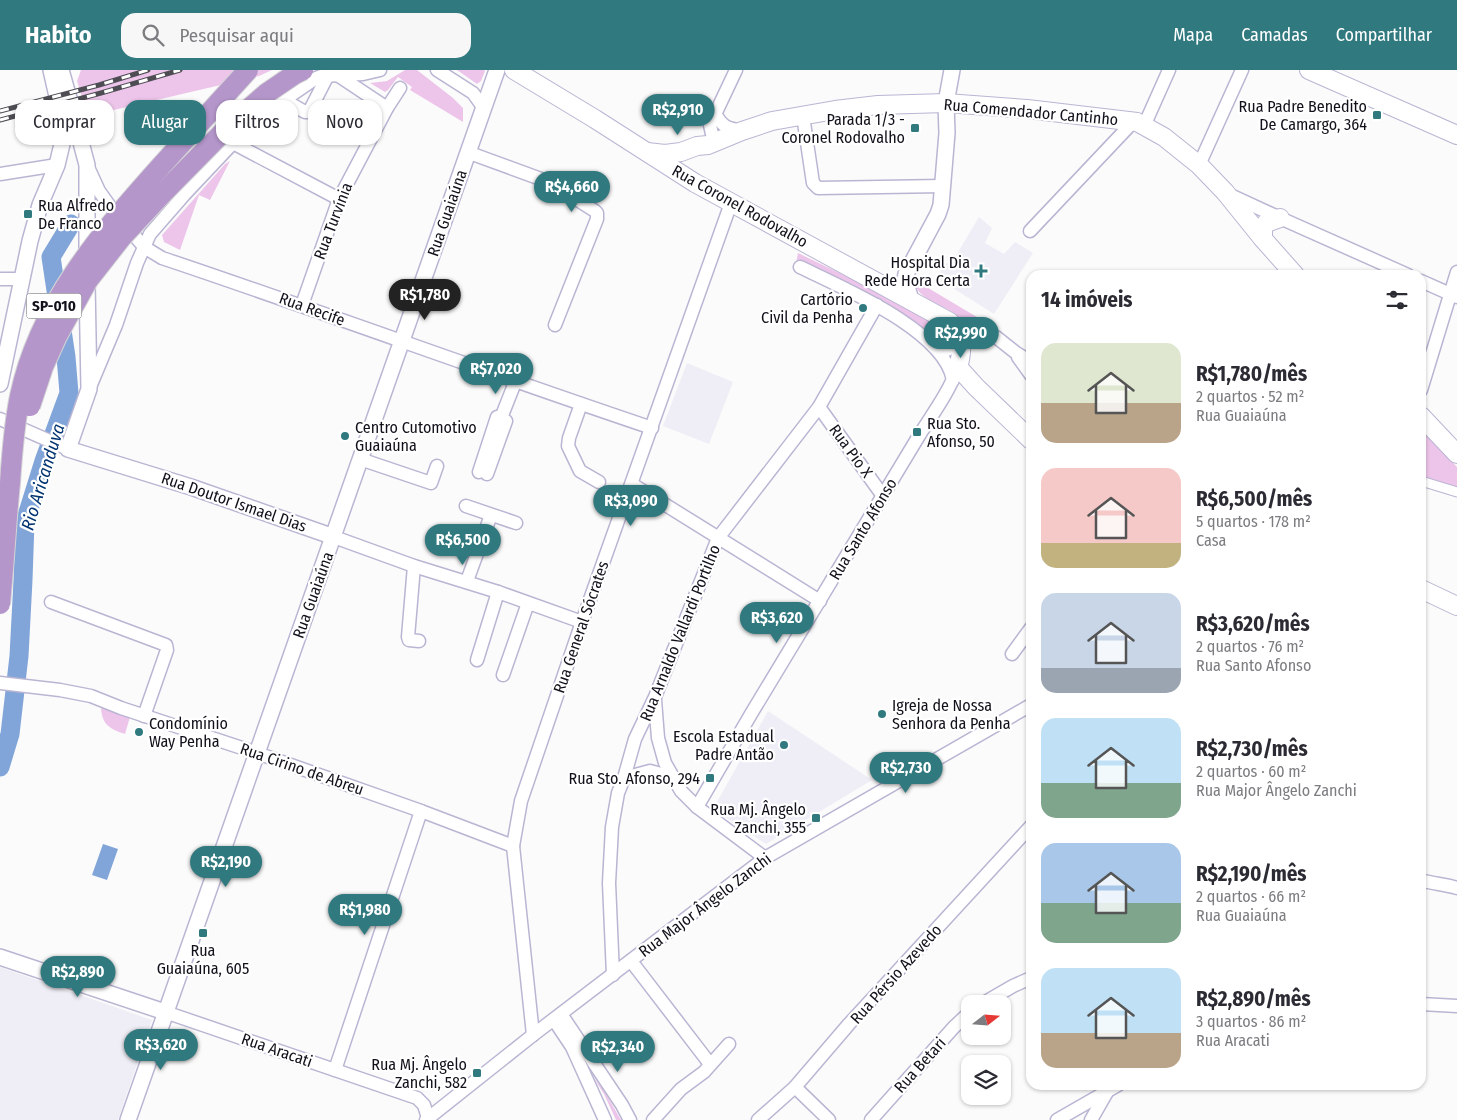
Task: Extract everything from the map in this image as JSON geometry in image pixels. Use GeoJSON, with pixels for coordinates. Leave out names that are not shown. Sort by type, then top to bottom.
{"type":"FeatureCollection","features":[{"type":"Feature","properties":{"kind":"highway","name":"SP-010"},"geometry":{"type":"LineString","coordinates":[[0,441],[11,383],[24,342],[40,307],[107,213],[233,70]]}},
{"type":"Feature","properties":{"kind":"highway","name":"SP-010"},"geometry":{"type":"LineString","coordinates":[[0,604],[12,438],[22,386],[38,338],[52,308],[89,253],[130,201],[248,70]]}},
{"type":"Feature","properties":{"kind":"highway"},"geometry":{"type":"LineString","coordinates":[[10,473],[43,367],[57,336],[88,280],[120,238],[228,127],[268,93],[303,70]]}},
{"type":"Feature","properties":{"kind":"main road","name":"Rua Coronel Rodovalho"},"geometry":{"type":"LineString","coordinates":[[514,70],[731,203],[950,322],[958,332],[961,344]]}},
{"type":"Feature","properties":{"kind":"main road"},"geometry":{"type":"LineString","coordinates":[[1309,70],[1457,135]]}},
{"type":"Feature","properties":{"kind":"main road","name":"Rua Comendador Cantinho"},"geometry":{"type":"LineString","coordinates":[[647,152],[665,154],[681,152],[711,144],[772,121],[878,105],[946,103],[1027,109],[1139,124],[1170,142],[1198,165],[1225,192],[1291,270]]}},
{"type":"Feature","properties":{"kind":"main road","name":"Rua Comendador Cantinho"},"geometry":{"type":"LineString","coordinates":[[670,167],[695,160],[711,144]]}},
{"type":"Feature","properties":{"kind":"main road"},"geometry":{"type":"LineString","coordinates":[[1263,239],[1263,229],[1266,223],[1280,218]]}},
{"type":"Feature","properties":{"kind":"main road"},"geometry":{"type":"LineString","coordinates":[[961,344],[959,375],[1026,435]]}},
{"type":"Feature","properties":{"kind":"main road"},"geometry":{"type":"LineString","coordinates":[[1426,421],[1457,454]]}},
{"type":"Feature","properties":{"kind":"main road"},"geometry":{"type":"LineString","coordinates":[[1426,591],[1457,606]]}},
{"type":"Feature","properties":{"kind":"street"},"geometry":{"type":"LineString","coordinates":[[0,384],[30,241],[40,205],[57,165],[62,144],[64,131],[62,114],[51,70]]}},
{"type":"Feature","properties":{"kind":"street"},"geometry":{"type":"LineString","coordinates":[[61,70],[86,165],[99,191],[144,247]]}},
{"type":"Feature","properties":{"kind":"street"},"geometry":{"type":"LineString","coordinates":[[284,100],[316,78],[333,75],[363,74],[380,70]]}},
{"type":"Feature","properties":{"kind":"street"},"geometry":{"type":"LineString","coordinates":[[437,70],[481,99]]}},
{"type":"Feature","properties":{"kind":"street","name":"Rua Guaiaúna"},"geometry":{"type":"LineString","coordinates":[[128,1120],[402,341],[467,152],[481,99],[497,70]]}},
{"type":"Feature","properties":{"kind":"street"},"geometry":{"type":"LineString","coordinates":[[711,144],[710,125],[736,70]]}},
{"type":"Feature","properties":{"kind":"street"},"geometry":{"type":"LineString","coordinates":[[911,300],[906,286],[906,274],[941,205],[947,133],[946,103],[952,70]]}},
{"type":"Feature","properties":{"kind":"street"},"geometry":{"type":"LineString","coordinates":[[1030,231],[1139,124],[1169,70]]}},
{"type":"Feature","properties":{"kind":"street"},"geometry":{"type":"LineString","coordinates":[[1198,165],[1242,70]]}},
{"type":"Feature","properties":{"kind":"street"},"geometry":{"type":"LineString","coordinates":[[298,108],[309,112],[333,75]]}},
{"type":"Feature","properties":{"kind":"street"},"geometry":{"type":"LineString","coordinates":[[333,75],[387,108]]}},
{"type":"Feature","properties":{"kind":"street","name":"Rua Turvínia"},"geometry":{"type":"LineString","coordinates":[[302,305],[338,199],[387,108],[400,88]]}},
{"type":"Feature","properties":{"kind":"street"},"geometry":{"type":"LineString","coordinates":[[715,113],[723,125],[742,131]]}},
{"type":"Feature","properties":{"kind":"street"},"geometry":{"type":"LineString","coordinates":[[802,116],[813,183],[818,188],[943,186]]}},
{"type":"Feature","properties":{"kind":"street"},"geometry":{"type":"LineString","coordinates":[[66,448],[116,325],[131,279],[150,234],[231,145]]}},
{"type":"Feature","properties":{"kind":"street"},"geometry":{"type":"LineString","coordinates":[[237,145],[338,199]]}},
{"type":"Feature","properties":{"kind":"street"},"geometry":{"type":"LineString","coordinates":[[467,152],[549,182],[597,214],[597,219],[555,326]]}},
{"type":"Feature","properties":{"kind":"street"},"geometry":{"type":"LineString","coordinates":[[0,174],[57,165]]}},
{"type":"Feature","properties":{"kind":"street"},"geometry":{"type":"LineString","coordinates":[[86,165],[89,389]]}},
{"type":"Feature","properties":{"kind":"street"},"geometry":{"type":"LineString","coordinates":[[1225,192],[1397,270]]}},
{"type":"Feature","properties":{"kind":"street","name":"Rua General Sócrates"},"geometry":{"type":"LineString","coordinates":[[533,1036],[513,846],[522,801],[582,622],[731,203]]}},
{"type":"Feature","properties":{"kind":"street","name":"Rua Recife"},"geometry":{"type":"LineString","coordinates":[[144,247],[162,258],[652,428]]}},
{"type":"Feature","properties":{"kind":"street"},"geometry":{"type":"LineString","coordinates":[[800,267],[877,305],[904,322],[940,353],[949,366],[959,375]]}},
{"type":"Feature","properties":{"kind":"street"},"geometry":{"type":"LineString","coordinates":[[1426,376],[1454,295],[1457,272]]}},
{"type":"Feature","properties":{"kind":"street"},"geometry":{"type":"LineString","coordinates":[[0,279],[22,279]]}},
{"type":"Feature","properties":{"kind":"street"},"geometry":{"type":"LineString","coordinates":[[1426,283],[1454,295]]}},
{"type":"Feature","properties":{"kind":"street","name":"Rua Arnaldo Vallardi Portilho"},"geometry":{"type":"LineString","coordinates":[[613,975],[610,882],[612,827],[618,793],[635,739],[655,697],[718,538],[819,407],[877,305]]}},
{"type":"Feature","properties":{"kind":"street"},"geometry":{"type":"LineString","coordinates":[[940,353],[961,344],[990,336],[996,337],[1026,359]]}},
{"type":"Feature","properties":{"kind":"street"},"geometry":{"type":"LineString","coordinates":[[1015,352],[1026,368]]}},
{"type":"Feature","properties":{"kind":"street","name":"Rua Santo Afonso"},"geometry":{"type":"LineString","coordinates":[[697,807],[813,610],[959,375]]}},
{"type":"Feature","properties":{"kind":"street"},"geometry":{"type":"LineString","coordinates":[[483,473],[506,421],[502,418],[516,380]]}},
{"type":"Feature","properties":{"kind":"street"},"geometry":{"type":"LineString","coordinates":[[581,404],[568,446],[580,471],[599,482]]}},
{"type":"Feature","properties":{"kind":"street","name":"Rua Pio X"},"geometry":{"type":"LineString","coordinates":[[819,407],[883,496]]}},
{"type":"Feature","properties":{"kind":"street","name":"Rua Doutor Ismael Dias"},"geometry":{"type":"LineString","coordinates":[[0,419],[66,448],[191,487],[414,566],[467,581],[582,622]]}},
{"type":"Feature","properties":{"kind":"street"},"geometry":{"type":"LineString","coordinates":[[360,459],[431,482],[437,466]]}},
{"type":"Feature","properties":{"kind":"street"},"geometry":{"type":"LineString","coordinates":[[1426,483],[1457,492]]}},
{"type":"Feature","properties":{"kind":"street"},"geometry":{"type":"LineString","coordinates":[[632,484],[820,601]]}},
{"type":"Feature","properties":{"kind":"street"},"geometry":{"type":"LineString","coordinates":[[466,506],[516,523]]}},
{"type":"Feature","properties":{"kind":"street"},"geometry":{"type":"LineString","coordinates":[[467,581],[491,514]]}},
{"type":"Feature","properties":{"kind":"street"},"geometry":{"type":"LineString","coordinates":[[414,566],[408,637],[410,640],[419,641]]}},
{"type":"Feature","properties":{"kind":"street"},"geometry":{"type":"LineString","coordinates":[[477,660],[498,592]]}},
{"type":"Feature","properties":{"kind":"street"},"geometry":{"type":"LineString","coordinates":[[51,602],[166,645],[167,650],[144,716]]}},
{"type":"Feature","properties":{"kind":"street"},"geometry":{"type":"LineString","coordinates":[[503,675],[528,603]]}},
{"type":"Feature","properties":{"kind":"street"},"geometry":{"type":"LineString","coordinates":[[1012,654],[1026,635]]}},
{"type":"Feature","properties":{"kind":"street","name":"Rua Cirino de Abreu"},"geometry":{"type":"LineString","coordinates":[[0,683],[60,690],[91,696],[421,811],[513,846]]}},
{"type":"Feature","properties":{"kind":"street"},"geometry":{"type":"LineString","coordinates":[[655,697],[658,738],[665,763],[681,791],[697,807],[765,858]]}},
{"type":"Feature","properties":{"kind":"street","name":"Rua Major Ângelo Zanchi"},"geometry":{"type":"LineString","coordinates":[[427,1119],[765,858],[1026,708]]}},
{"type":"Feature","properties":{"kind":"street"},"geometry":{"type":"LineString","coordinates":[[624,778],[650,771],[672,777]]}},
{"type":"Feature","properties":{"kind":"street"},"geometry":{"type":"LineString","coordinates":[[335,1070],[421,811]]}},
{"type":"Feature","properties":{"kind":"street","name":"Rua Pérsio Azevedo"},"geometry":{"type":"LineString","coordinates":[[758,1120],[795,1087],[849,1024],[1026,831]]}},
{"type":"Feature","properties":{"kind":"street"},"geometry":{"type":"LineString","coordinates":[[1426,882],[1432,884],[1455,884]]}},
{"type":"Feature","properties":{"kind":"street","name":"Rua Aracati"},"geometry":{"type":"LineString","coordinates":[[0,957],[417,1098],[424,1105],[427,1119]]}},
{"type":"Feature","properties":{"kind":"street"},"geometry":{"type":"LineString","coordinates":[[631,961],[710,1064]]}},
{"type":"Feature","properties":{"kind":"street"},"geometry":{"type":"LineString","coordinates":[[998,995],[1026,980]]}},
{"type":"Feature","properties":{"kind":"street"},"geometry":{"type":"LineString","coordinates":[[1426,1004],[1457,1006]]}},
{"type":"Feature","properties":{"kind":"street"},"geometry":{"type":"LineString","coordinates":[[558,1017],[605,1120]]}},
{"type":"Feature","properties":{"kind":"street"},"geometry":{"type":"LineString","coordinates":[[558,1017],[622,1104],[630,1120]]}},
{"type":"Feature","properties":{"kind":"street","name":"Rua Betari"},"geometry":{"type":"LineString","coordinates":[[871,1120],[961,1020]]}},
{"type":"Feature","properties":{"kind":"street"},"geometry":{"type":"LineString","coordinates":[[653,1120],[681,1089],[704,1072],[729,1044]]}},
{"type":"Feature","properties":{"kind":"street"},"geometry":{"type":"LineString","coordinates":[[795,1087],[829,1120]]}},
{"type":"Feature","properties":{"kind":"street"},"geometry":{"type":"LineString","coordinates":[[1057,1120],[1110,1090]]}},
{"type":"Feature","properties":{"kind":"street"},"geometry":{"type":"LineString","coordinates":[[1091,1120],[1107,1092]]}},
{"type":"Feature","properties":{"kind":"shaded area"},"geometry":{"type":"Polygon","coordinates":[[[81,70],[272,70],[259,76],[156,100],[124,100],[124,108],[114,110],[114,100],[83,100],[77,81],[81,70]]]}},
{"type":"Feature","properties":{"kind":"shaded area"},"geometry":{"type":"Polygon","coordinates":[[[405,70],[417,70],[453,98],[463,108],[463,122],[410,90],[412,87],[398,77],[385,92],[370,83],[387,81],[405,70]]]}},
{"type":"Feature","properties":{"kind":"shaded area"},"geometry":{"type":"Polygon","coordinates":[[[457,70],[485,71],[481,81],[477,84],[457,70]]]}},
{"type":"Feature","properties":{"kind":"shaded area"},"geometry":{"type":"Polygon","coordinates":[[[230,161],[210,200],[199,195],[180,250],[164,242],[162,235],[225,164],[230,161]]]}},
{"type":"Feature","properties":{"kind":"shaded area","name":"Hospital Dia Rede Hora Certa"},"geometry":{"type":"Polygon","coordinates":[[[979,217],[992,228],[985,243],[1004,254],[1015,242],[1033,253],[994,314],[937,278],[945,263],[951,264],[979,217]]]}},
{"type":"Feature","properties":{"kind":"shaded area"},"geometry":{"type":"Polygon","coordinates":[[[798,253],[885,295],[940,327],[938,338],[852,284],[796,263],[798,253]]]}},
{"type":"Feature","properties":{"kind":"shaded area"},"geometry":{"type":"Polygon","coordinates":[[[913,279],[992,326],[978,328],[968,333],[964,323],[957,315],[923,296],[917,289],[913,279]]]}},
{"type":"Feature","properties":{"kind":"shaded area"},"geometry":{"type":"Polygon","coordinates":[[[687,363],[733,382],[709,444],[663,426],[687,363]]]}},
{"type":"Feature","properties":{"kind":"shaded area"},"geometry":{"type":"Polygon","coordinates":[[[1426,434],[1457,467],[1457,488],[1426,479],[1426,434]]]}},
{"type":"Feature","properties":{"kind":"shaded area"},"geometry":{"type":"Polygon","coordinates":[[[101,708],[130,717],[125,734],[108,726],[103,719],[101,708]]]}},
{"type":"Feature","properties":{"kind":"shaded area","name":"Escola Estadual Padre Antão"},"geometry":{"type":"Polygon","coordinates":[[[768,711],[872,780],[766,844],[713,809],[768,711]]]}},
{"type":"Feature","properties":{"kind":"shaded area"},"geometry":{"type":"Polygon","coordinates":[[[0,967],[152,1020],[118,1120],[0,1120],[0,967]]]}},
{"type":"Feature","properties":{"kind":"shaded area"},"geometry":{"type":"Polygon","coordinates":[[[591,1074],[604,1091],[621,1120],[616,1120],[604,1094],[591,1074]]]}},
{"type":"Feature","properties":{"kind":"water"},"geometry":{"type":"Polygon","coordinates":[[[103,844],[118,849],[107,880],[92,875],[103,844]]]}},
{"type":"Feature","properties":{"kind":"waterway","name":"Rio Aricanduva"},"geometry":{"type":"LineString","coordinates":[[0,767],[10,734],[19,656],[25,522],[44,461],[69,393],[66,357],[51,257],[71,224]]}},
{"type":"Feature","properties":{"kind":"railway"},"geometry":{"type":"LineString","coordinates":[[0,111],[148,70]]}},
{"type":"Feature","properties":{"kind":"railway"},"geometry":{"type":"LineString","coordinates":[[0,120],[180,70]]}},
{"type":"Feature","properties":{"kind":"place","name":"Rua Padre Benedito De Camargo, 364"},"geometry":{"type":"Point","coordinates":[1377,115]}},
{"type":"Feature","properties":{"kind":"place","name":"Parada 1/3 - Coronel Rodovalho"},"geometry":{"type":"Point","coordinates":[915,128]}},
{"type":"Feature","properties":{"kind":"place","name":"Rua Alfredo De Franco"},"geometry":{"type":"Point","coordinates":[28,214]}},
{"type":"Feature","properties":{"kind":"place","name":"Hospital Dia Rede Hora Certa"},"geometry":{"type":"Point","coordinates":[981,271]}},
{"type":"Feature","properties":{"kind":"place","name":"Cartório Civil da Penha"},"geometry":{"type":"Point","coordinates":[863,308]}},
{"type":"Feature","properties":{"kind":"place","name":"Rua Sto. Afonso, 50"},"geometry":{"type":"Point","coordinates":[917,432]}},
{"type":"Feature","properties":{"kind":"place","name":"Centro Cutomotivo Guaiaúna"},"geometry":{"type":"Point","coordinates":[345,436]}},
{"type":"Feature","properties":{"kind":"place","name":"Igreja de Nossa Senhora da Penha"},"geometry":{"type":"Point","coordinates":[882,714]}},
{"type":"Feature","properties":{"kind":"place","name":"Condomínio Way Penha"},"geometry":{"type":"Point","coordinates":[139,732]}},
{"type":"Feature","properties":{"kind":"place","name":"Escola Estadual Padre Antão"},"geometry":{"type":"Point","coordinates":[784,745]}},
{"type":"Feature","properties":{"kind":"place","name":"Rua Sto. Afonso, 294"},"geometry":{"type":"Point","coordinates":[710,778]}},
{"type":"Feature","properties":{"kind":"place","name":"Rua Mj. Ângelo Zanchi, 355"},"geometry":{"type":"Point","coordinates":[816,818]}},
{"type":"Feature","properties":{"kind":"place","name":"Rua Guaiaúna, 605"},"geometry":{"type":"Point","coordinates":[203,933]}},
{"type":"Feature","properties":{"kind":"place","name":"Rua Mj. Ângelo Zanchi, 582"},"geometry":{"type":"Point","coordinates":[477,1073]}}]}
